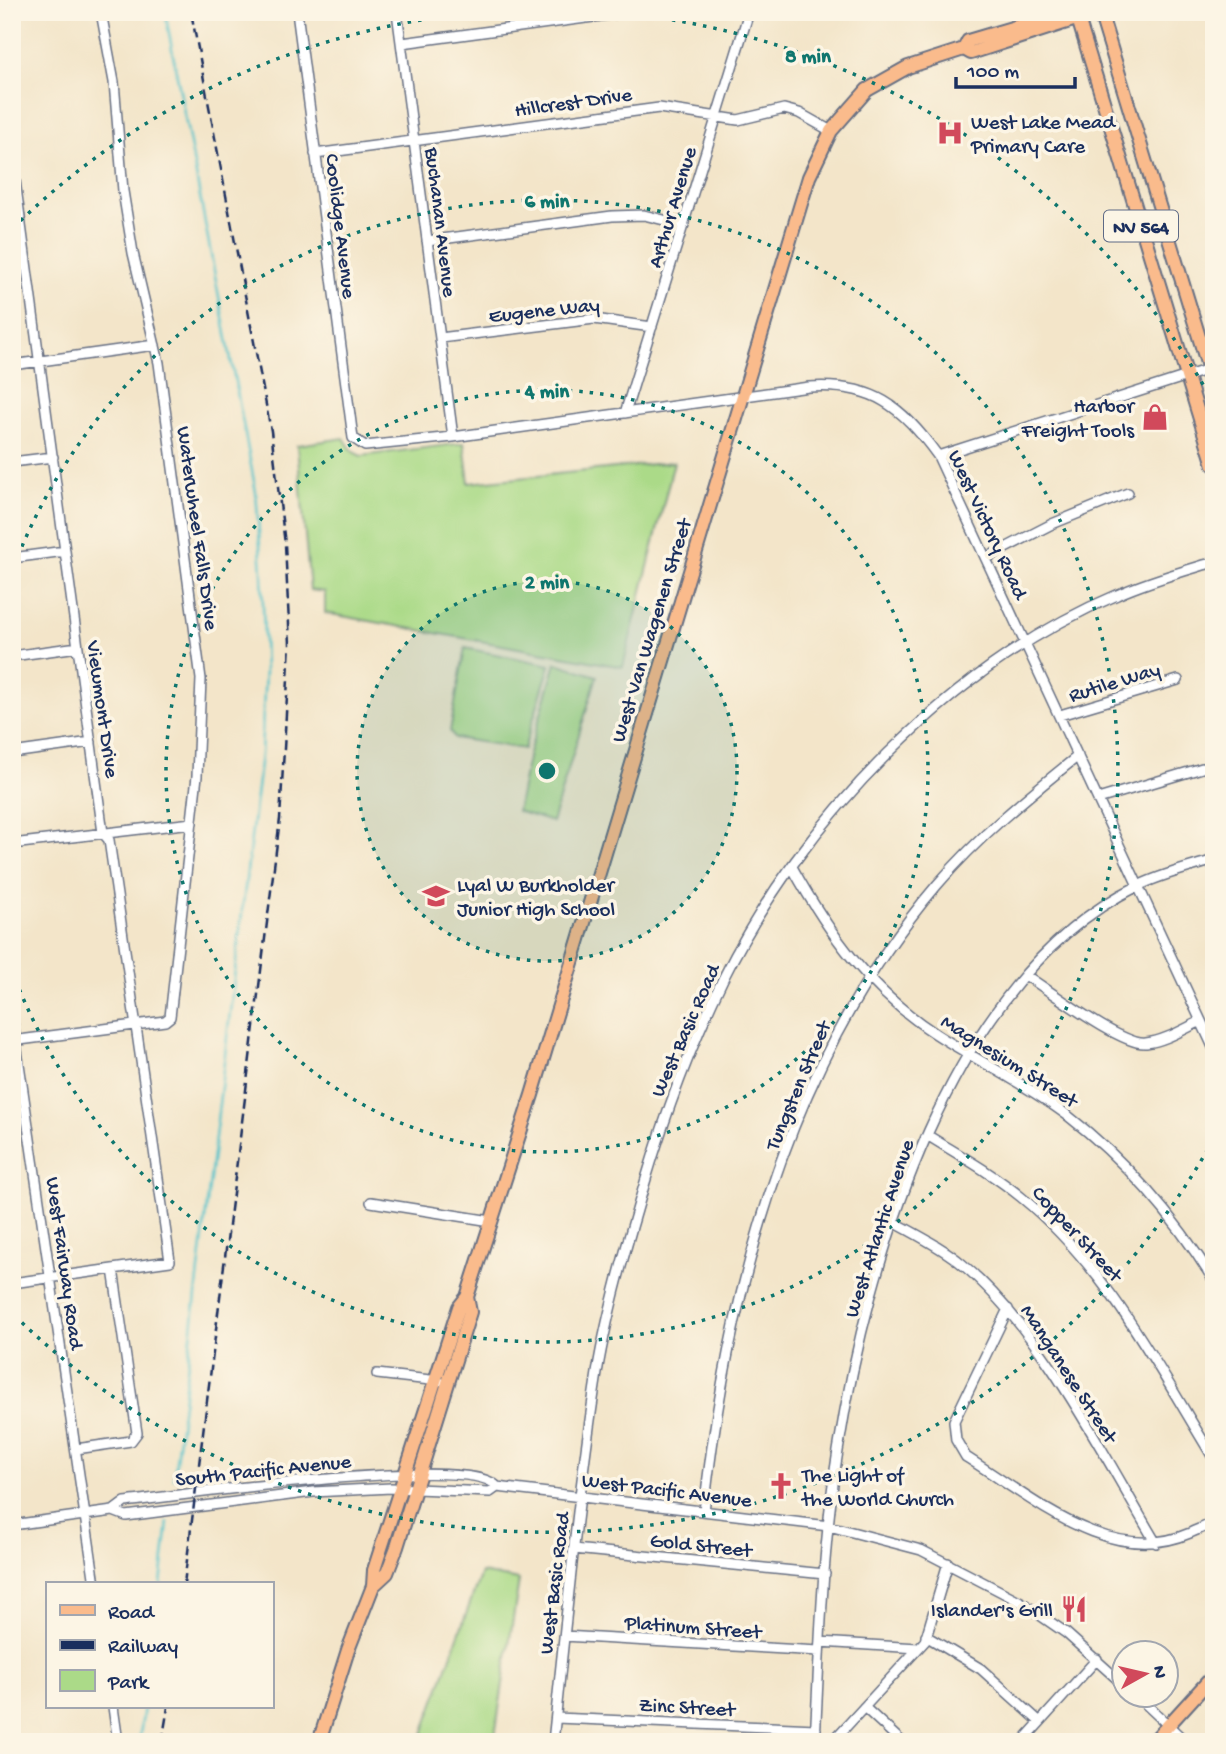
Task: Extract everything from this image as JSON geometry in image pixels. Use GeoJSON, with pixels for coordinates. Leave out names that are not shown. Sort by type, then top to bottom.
{"type":"FeatureCollection","features":[{"type":"Feature","properties":{"kind":"main road","name":"West Van Wagenen Street"},"geometry":{"type":"LineString","coordinates":[[319,1742],[348,1650],[373,1586],[387,1573],[411,1482],[442,1382],[459,1307],[467,1297],[491,1221],[809,177],[831,131],[853,102],[882,80],[908,67],[964,49],[968,41],[1062,13],[1077,15],[1099,12]]}},
{"type":"Feature","properties":{"kind":"main road","name":"NV 564"},"geometry":{"type":"LineString","coordinates":[[1099,12],[1214,386]]}},
{"type":"Feature","properties":{"kind":"main road","name":"NV 564"},"geometry":{"type":"LineString","coordinates":[[1077,15],[1214,465]]}},
{"type":"Feature","properties":{"kind":"main road"},"geometry":{"type":"LineString","coordinates":[[1153,1742],[1214,1675]]}},
{"type":"Feature","properties":{"kind":"street","name":"Waterwheel Falls Drive"},"geometry":{"type":"LineString","coordinates":[[101,12],[113,72],[130,234],[155,345],[200,669],[200,734],[170,1017],[165,1021],[136,1024]]}},
{"type":"Feature","properties":{"kind":"street","name":"Coolidge Avenue"},"geometry":{"type":"LineString","coordinates":[[297,12],[351,432],[357,443]]}},
{"type":"Feature","properties":{"kind":"street","name":"Buchanan Avenue"},"geometry":{"type":"LineString","coordinates":[[397,12],[453,437]]}},
{"type":"Feature","properties":{"kind":"street"},"geometry":{"type":"LineString","coordinates":[[401,43],[630,12]]}},
{"type":"Feature","properties":{"kind":"street","name":"Arthur Avenue"},"geometry":{"type":"LineString","coordinates":[[625,413],[718,116],[746,13]]}},
{"type":"Feature","properties":{"kind":"street","name":"Hillcrest Drive"},"geometry":{"type":"LineString","coordinates":[[315,154],[647,108],[682,109],[738,120],[784,109],[799,113],[831,131]]}},
{"type":"Feature","properties":{"kind":"street","name":"Viewmont Drive"},"geometry":{"type":"LineString","coordinates":[[12,158],[103,833],[109,840],[170,1261],[113,1269]]}},
{"type":"Feature","properties":{"kind":"street"},"geometry":{"type":"LineString","coordinates":[[427,241],[612,216],[644,215],[684,225]]}},
{"type":"Feature","properties":{"kind":"street"},"geometry":{"type":"LineString","coordinates":[[12,267],[26,265]]}},
{"type":"Feature","properties":{"kind":"street","name":"Eugene Way"},"geometry":{"type":"LineString","coordinates":[[440,338],[594,319],[652,327]]}},
{"type":"Feature","properties":{"kind":"street"},"geometry":{"type":"LineString","coordinates":[[12,365],[155,345]]}},
{"type":"Feature","properties":{"kind":"street"},"geometry":{"type":"LineString","coordinates":[[938,456],[1209,369]]}},
{"type":"Feature","properties":{"kind":"street","name":"West Victory Road"},"geometry":{"type":"LineString","coordinates":[[357,443],[365,446],[453,437],[832,385],[862,390],[896,407],[914,423],[938,456],[1214,1049]]}},
{"type":"Feature","properties":{"kind":"street"},"geometry":{"type":"LineString","coordinates":[[12,462],[52,457]]}},
{"type":"Feature","properties":{"kind":"street"},"geometry":{"type":"LineString","coordinates":[[986,558],[1052,524],[1128,493]]}},
{"type":"Feature","properties":{"kind":"street"},"geometry":{"type":"LineString","coordinates":[[12,558],[65,551]]}},
{"type":"Feature","properties":{"kind":"street","name":"West Basic Road"},"geometry":{"type":"LineString","coordinates":[[553,1742],[597,1371],[618,1275],[669,1108],[693,1044],[725,975],[792,867],[855,789],[918,727],[968,683],[1026,643],[1119,594],[1214,562]]}},
{"type":"Feature","properties":{"kind":"street"},"geometry":{"type":"LineString","coordinates":[[12,656],[78,647]]}},
{"type":"Feature","properties":{"kind":"street","name":"Rutile Way"},"geometry":{"type":"LineString","coordinates":[[1060,715],[1178,680]]}},
{"type":"Feature","properties":{"kind":"street"},"geometry":{"type":"LineString","coordinates":[[12,753],[91,743]]}},
{"type":"Feature","properties":{"kind":"street","name":"Tungsten Street"},"geometry":{"type":"LineString","coordinates":[[704,1511],[727,1362],[750,1265],[777,1177],[809,1090],[868,979],[937,885],[971,848],[1013,809],[1078,756]]}},
{"type":"Feature","properties":{"kind":"street"},"geometry":{"type":"LineString","coordinates":[[1098,799],[1202,768]]}},
{"type":"Feature","properties":{"kind":"street"},"geometry":{"type":"LineString","coordinates":[[12,845],[192,823]]}},
{"type":"Feature","properties":{"kind":"street","name":"West Atlantic Avenue"},"geometry":{"type":"LineString","coordinates":[[816,1742],[819,1647],[829,1526],[849,1392],[894,1222],[927,1135],[969,1053],[1025,975],[1050,948],[1087,918],[1138,886],[1214,860]]}},
{"type":"Feature","properties":{"kind":"street","name":"Magnesium Street"},"geometry":{"type":"LineString","coordinates":[[792,867],[819,916],[868,979],[911,1017],[1004,1072],[1066,1115],[1101,1144],[1171,1217],[1214,1281]]}},
{"type":"Feature","properties":{"kind":"street"},"geometry":{"type":"LineString","coordinates":[[1025,975],[1114,1032],[1141,1043],[1163,1039],[1201,1021]]}},
{"type":"Feature","properties":{"kind":"street","name":"West Fairway Road"},"geometry":{"type":"LineString","coordinates":[[12,1016],[95,1582]]}},
{"type":"Feature","properties":{"kind":"street"},"geometry":{"type":"LineString","coordinates":[[14,1041],[136,1024]]}},
{"type":"Feature","properties":{"kind":"street","name":"Copper Street"},"geometry":{"type":"LineString","coordinates":[[927,1135],[1021,1196],[1090,1265],[1130,1322],[1214,1459]]}},
{"type":"Feature","properties":{"kind":"street"},"geometry":{"type":"LineString","coordinates":[[371,1202],[491,1221]]}},
{"type":"Feature","properties":{"kind":"street","name":"Manganese Street"},"geometry":{"type":"LineString","coordinates":[[894,1222],[961,1262],[1008,1309],[1046,1362],[1156,1543]]}},
{"type":"Feature","properties":{"kind":"street"},"geometry":{"type":"LineString","coordinates":[[12,1283],[113,1269],[135,1438],[127,1442],[76,1449]]}},
{"type":"Feature","properties":{"kind":"street"},"geometry":{"type":"LineString","coordinates":[[1008,1309],[954,1421],[956,1440],[966,1457],[1076,1525],[1109,1538],[1138,1544],[1156,1543],[1176,1539],[1214,1521]]}},
{"type":"Feature","properties":{"kind":"street"},"geometry":{"type":"LineString","coordinates":[[377,1374],[442,1382]]}},
{"type":"Feature","properties":{"kind":"street","name":"West Pacific Avenue"},"geometry":{"type":"LineString","coordinates":[[411,1482],[489,1492],[497,1487],[829,1526],[921,1550],[1021,1602],[1110,1671]]}},
{"type":"Feature","properties":{"kind":"street","name":"South Pacific Avenue"},"geometry":{"type":"LineString","coordinates":[[12,1525],[113,1511],[126,1516],[288,1494],[411,1482]]}},
{"type":"Feature","properties":{"kind":"street","name":"Gold Street"},"geometry":{"type":"LineString","coordinates":[[574,1549],[825,1574]]}},
{"type":"Feature","properties":{"kind":"street"},"geometry":{"type":"LineString","coordinates":[[832,1742],[926,1636],[948,1563]]}},
{"type":"Feature","properties":{"kind":"street","name":"Platinum Street"},"geometry":{"type":"LineString","coordinates":[[564,1636],[819,1647],[918,1648]]}},
{"type":"Feature","properties":{"kind":"street"},"geometry":{"type":"LineString","coordinates":[[926,1636],[981,1669],[1040,1722]]}},
{"type":"Feature","properties":{"kind":"street"},"geometry":{"type":"LineString","coordinates":[[1022,1742],[1097,1659]]}},
{"type":"Feature","properties":{"kind":"street"},"geometry":{"type":"LineString","coordinates":[[864,1707],[902,1742]]}},
{"type":"Feature","properties":{"kind":"street"},"geometry":{"type":"LineString","coordinates":[[113,1708],[118,1742]]}},
{"type":"Feature","properties":{"kind":"street"},"geometry":{"type":"LineString","coordinates":[[1149,1708],[1186,1742]]}},
{"type":"Feature","properties":{"kind":"street","name":"Zinc Street"},"geometry":{"type":"LineString","coordinates":[[556,1718],[816,1729]]}},
{"type":"Feature","properties":{"kind":"green space"},"geometry":{"type":"Polygon","coordinates":[[[344,438],[353,452],[361,456],[464,443],[469,483],[674,462],[623,667],[325,613],[325,592],[310,590],[297,445],[344,438]]]}},
{"type":"Feature","properties":{"kind":"green space"},"geometry":{"type":"Polygon","coordinates":[[[465,648],[550,665],[524,749],[455,738],[450,731],[465,648]]]}},
{"type":"Feature","properties":{"kind":"green space"},"geometry":{"type":"Polygon","coordinates":[[[556,663],[597,676],[552,822],[517,811],[529,753],[556,663]]]}},
{"type":"Feature","properties":{"kind":"green space"},"geometry":{"type":"Polygon","coordinates":[[[481,1573],[519,1580],[494,1742],[420,1742],[481,1573]]]}},
{"type":"Feature","properties":{"kind":"waterway"},"geometry":{"type":"LineString","coordinates":[[165,12],[256,492],[265,671],[261,755],[174,1478]]}},
{"type":"Feature","properties":{"kind":"waterway"},"geometry":{"type":"LineString","coordinates":[[161,1582],[168,1522]]}},
{"type":"Feature","properties":{"kind":"waterway"},"geometry":{"type":"LineString","coordinates":[[139,1742],[144,1708]]}},
{"type":"Feature","properties":{"kind":"railway"},"geometry":{"type":"LineString","coordinates":[[184,1582],[280,819],[290,644],[285,544],[271,431],[191,12]]}},
{"type":"Feature","properties":{"kind":"railway"},"geometry":{"type":"LineString","coordinates":[[162,1742],[168,1708]]}},
{"type":"Feature","properties":{"kind":"place","name":"West Lake Mead Primary Care"},"geometry":{"type":"Point","coordinates":[950,133]}},
{"type":"Feature","properties":{"kind":"place","name":"Harbor Freight Tools"},"geometry":{"type":"Point","coordinates":[1155,417]}},
{"type":"Feature","properties":{"kind":"place","name":"Lyal W Burkholder Junior High School"},"geometry":{"type":"Point","coordinates":[436,896]}},
{"type":"Feature","properties":{"kind":"place","name":"The Light of the World Church"},"geometry":{"type":"Point","coordinates":[781,1486]}},
{"type":"Feature","properties":{"kind":"place","name":"Islander's Grill"},"geometry":{"type":"Point","coordinates":[1074,1609]}}]}
